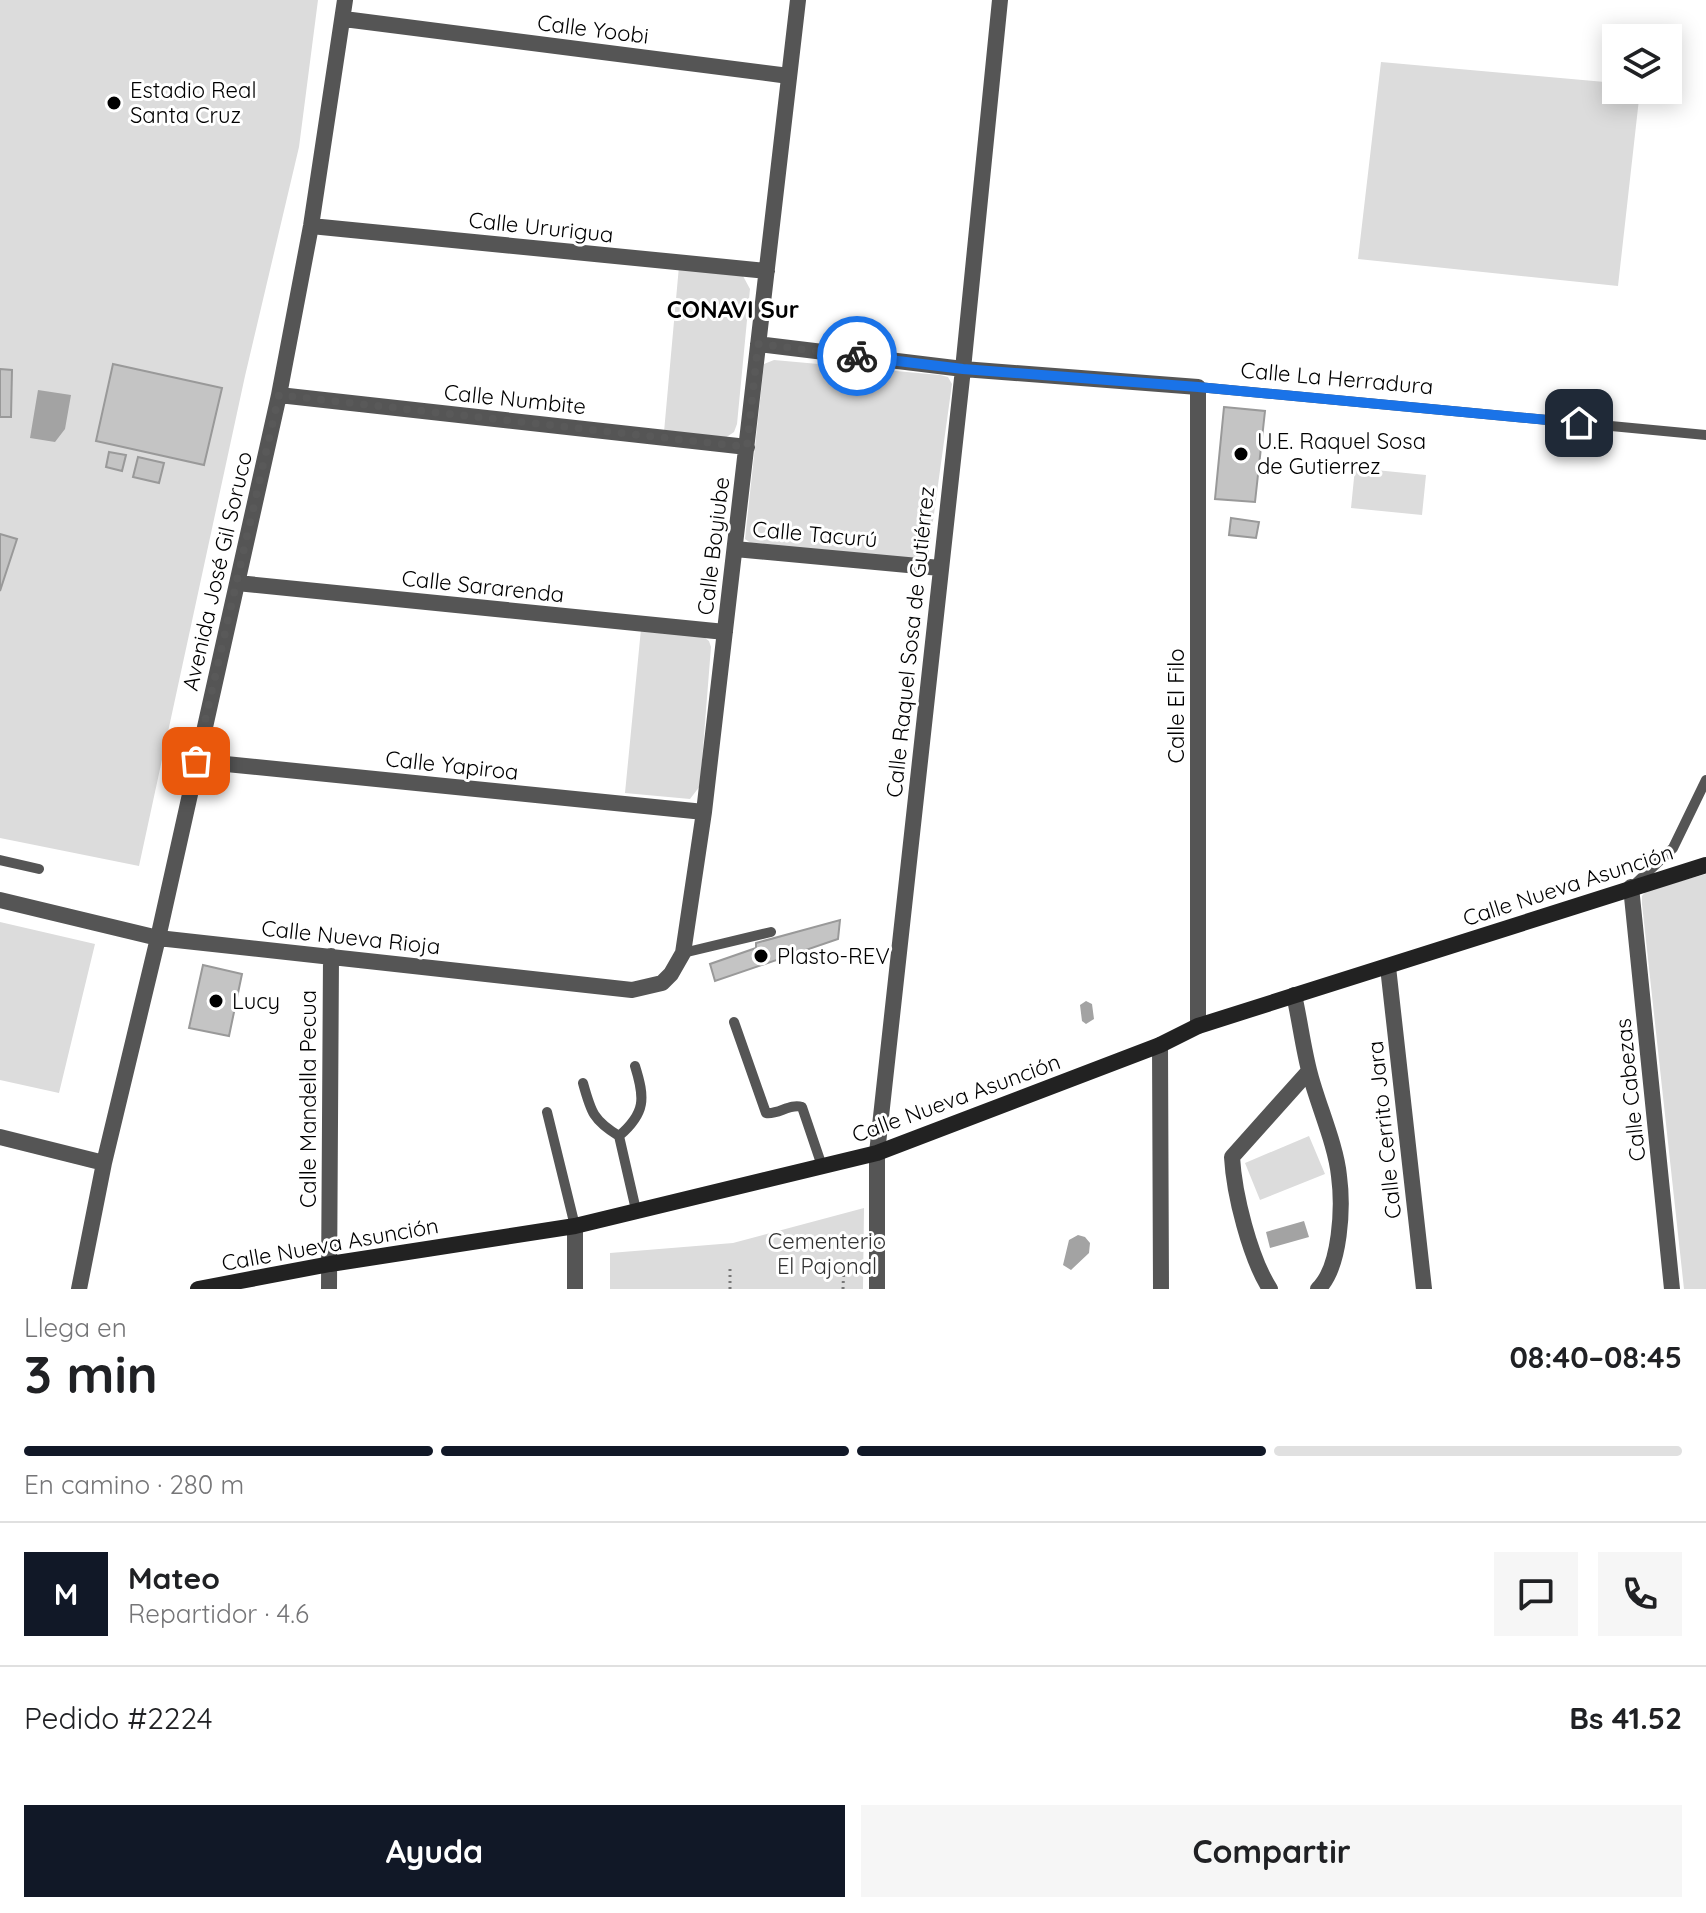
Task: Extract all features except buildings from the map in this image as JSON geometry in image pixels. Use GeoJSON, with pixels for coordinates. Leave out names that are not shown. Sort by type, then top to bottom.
{"type":"FeatureCollection","features":[{"type":"Feature","properties":{"kind":"street","name":"Avenida José Gil Soruco"},"geometry":{"type":"LineString","coordinates":[[79,1289],[104,1163],[158,938],[279,395],[311,226],[345,0]]}},
{"type":"Feature","properties":{"kind":"street","name":"Calle Boyiube"},"geometry":{"type":"LineString","coordinates":[[683,953],[704,812],[798,0]]}},
{"type":"Feature","properties":{"kind":"street","name":"Calle Raquel Sosa de Gutiérrez"},"geometry":{"type":"LineString","coordinates":[[877,1289],[877,1153],[1000,0]]}},
{"type":"Feature","properties":{"kind":"street","name":"Calle Yoobi"},"geometry":{"type":"LineString","coordinates":[[344,19],[789,76]]}},
{"type":"Feature","properties":{"kind":"street","name":"Calle Ururigua"},"geometry":{"type":"LineString","coordinates":[[311,226],[767,271]]}},
{"type":"Feature","properties":{"kind":"street","name":"Calle La Herradura"},"geometry":{"type":"LineString","coordinates":[[758,344],[963,369],[1198,387]]}},
{"type":"Feature","properties":{"kind":"street","name":"Calle El Filo"},"geometry":{"type":"LineString","coordinates":[[1198,387],[1198,1026]]}},
{"type":"Feature","properties":{"kind":"street","name":"Calle Numbite"},"geometry":{"type":"LineString","coordinates":[[279,395],[747,447]]}},
{"type":"Feature","properties":{"kind":"street","name":"Calle Tacurú"},"geometry":{"type":"LineString","coordinates":[[735,549],[940,568]]}},
{"type":"Feature","properties":{"kind":"street","name":"Calle Sararenda"},"geometry":{"type":"LineString","coordinates":[[237,583],[725,632]]}},
{"type":"Feature","properties":{"kind":"street","name":"Calle Yapiroa"},"geometry":{"type":"LineString","coordinates":[[196,761],[704,812]]}},
{"type":"Feature","properties":{"kind":"street","name":"Calle Nueva Asunción"},"geometry":{"type":"LineString","coordinates":[[198,1289],[330,1264],[575,1226],[877,1153],[1160,1045],[1198,1026],[1706,865]]}},
{"type":"Feature","properties":{"kind":"street","name":"Calle Cabezas"},"geometry":{"type":"LineString","coordinates":[[1631,887],[1672,1289]]}},
{"type":"Feature","properties":{"kind":"street","name":"Calle Nueva Rioja"},"geometry":{"type":"LineString","coordinates":[[0,900],[158,938],[632,990],[662,983],[683,953]]}},
{"type":"Feature","properties":{"kind":"street","name":"Calle Mandella Pecua"},"geometry":{"type":"LineString","coordinates":[[329,1289],[331,956]]}},
{"type":"Feature","properties":{"kind":"street","name":"Calle Cerrito Jara"},"geometry":{"type":"LineString","coordinates":[[1388,967],[1424,1289]]}},
{"type":"Feature","properties":{"kind":"street"},"geometry":{"type":"LineString","coordinates":[[1294,995],[1309,1071],[1339,1175],[1339,1218],[1334,1263],[1326,1282],[1318,1289]]}},
{"type":"Feature","properties":{"kind":"street"},"geometry":{"type":"LineString","coordinates":[[1160,1045],[1161,1289]]}},
{"type":"Feature","properties":{"kind":"street"},"geometry":{"type":"LineString","coordinates":[[1270,1289],[1258,1266],[1236,1195],[1232,1157],[1309,1071]]}},
{"type":"Feature","properties":{"kind":"street"},"geometry":{"type":"LineString","coordinates":[[0,1137],[104,1163]]}},
{"type":"Feature","properties":{"kind":"street"},"geometry":{"type":"LineString","coordinates":[[575,1226],[575,1289]]}},
{"type":"Feature","properties":{"kind":"lane","name":"Calle La Herradura"},"geometry":{"type":"LineString","coordinates":[[1198,387],[1706,435]]}},
{"type":"Feature","properties":{"kind":"lane"},"geometry":{"type":"LineString","coordinates":[[1631,887],[1673,848],[1706,780]]}},
{"type":"Feature","properties":{"kind":"lane"},"geometry":{"type":"LineString","coordinates":[[0,860],[39,869]]}},
{"type":"Feature","properties":{"kind":"lane"},"geometry":{"type":"LineString","coordinates":[[683,953],[771,932]]}},
{"type":"Feature","properties":{"kind":"lane"},"geometry":{"type":"LineString","coordinates":[[734,1022],[766,1113],[796,1105],[802,1107],[822,1166]]}},
{"type":"Feature","properties":{"kind":"lane"},"geometry":{"type":"LineString","coordinates":[[619,1136],[639,1114],[644,1094],[635,1066]]}},
{"type":"Feature","properties":{"kind":"lane"},"geometry":{"type":"LineString","coordinates":[[583,1083],[597,1122],[619,1136],[636,1210]]}},
{"type":"Feature","properties":{"kind":"lane"},"geometry":{"type":"LineString","coordinates":[[547,1112],[575,1226]]}},
{"type":"Feature","properties":{"kind":"path"},"geometry":{"type":"LineString","coordinates":[[843,1289],[844,1261]]}},
{"type":"Feature","properties":{"kind":"path"},"geometry":{"type":"LineString","coordinates":[[730,1269],[730,1289]]}},
{"type":"Feature","properties":{"kind":"green space"},"geometry":{"type":"Polygon","coordinates":[[[0,0],[318,0],[299,147],[245,376],[139,866],[0,838],[0,0]]]}},
{"type":"Feature","properties":{"kind":"green space"},"geometry":{"type":"Polygon","coordinates":[[[1381,62],[1602,82],[1602,104],[1638,104],[1618,286],[1358,259],[1381,62]]]}},
{"type":"Feature","properties":{"kind":"green space"},"geometry":{"type":"Polygon","coordinates":[[[679,266],[743,276],[750,289],[737,424],[734,432],[725,438],[664,432],[679,266]]]}},
{"type":"Feature","properties":{"kind":"green space"},"geometry":{"type":"Polygon","coordinates":[[[774,360],[948,377],[952,384],[928,557],[922,562],[752,544],[745,539],[764,364],[774,360]]]}},
{"type":"Feature","properties":{"kind":"green space"},"geometry":{"type":"Polygon","coordinates":[[[1355,468],[1426,475],[1422,515],[1351,508],[1355,468]]]}},
{"type":"Feature","properties":{"kind":"green space"},"geometry":{"type":"Polygon","coordinates":[[[641,629],[701,635],[711,647],[700,786],[690,799],[625,793],[641,629]]]}},
{"type":"Feature","properties":{"kind":"green space"},"geometry":{"type":"Polygon","coordinates":[[[1706,874],[1706,1289],[1684,1289],[1642,896],[1646,891],[1706,874]]]}},
{"type":"Feature","properties":{"kind":"green space"},"geometry":{"type":"Polygon","coordinates":[[[0,922],[95,944],[59,1093],[0,1080],[0,922]]]}},
{"type":"Feature","properties":{"kind":"green space"},"geometry":{"type":"Polygon","coordinates":[[[1309,1136],[1325,1174],[1260,1200],[1245,1163],[1309,1136]]]}},
{"type":"Feature","properties":{"kind":"green space","name":"Cementerio El Pajonal"},"geometry":{"type":"Polygon","coordinates":[[[864,1208],[863,1289],[610,1289],[610,1253],[733,1243],[864,1208]]]}},
{"type":"Feature","properties":{"kind":"shaded area"},"geometry":{"type":"Polygon","coordinates":[[[38,390],[71,395],[65,429],[55,442],[30,438],[38,390]]]}},
{"type":"Feature","properties":{"kind":"shaded area"},"geometry":{"type":"Polygon","coordinates":[[[1086,1001],[1092,1004],[1094,1019],[1086,1024],[1082,1021],[1080,1005],[1086,1001]]]}},
{"type":"Feature","properties":{"kind":"shaded area"},"geometry":{"type":"Polygon","coordinates":[[[1304,1221],[1309,1237],[1270,1248],[1266,1232],[1304,1221]]]}},
{"type":"Feature","properties":{"kind":"shaded area"},"geometry":{"type":"Polygon","coordinates":[[[1078,1235],[1090,1243],[1089,1253],[1071,1270],[1063,1265],[1069,1240],[1078,1235]]]}},
{"type":"Feature","properties":{"kind":"way so far"},"geometry":{"type":"LineString","coordinates":[[196,761],[279,395],[747,447],[758,344],[857,356]]}},
{"type":"Feature","properties":{"kind":"place","name":"Estadio Real Santa Cruz"},"geometry":{"type":"Point","coordinates":[114,103]}},
{"type":"Feature","properties":{"kind":"place","name":"U.E. Raquel Sosa de Gutierrez"},"geometry":{"type":"Point","coordinates":[1241,454]}},
{"type":"Feature","properties":{"kind":"place","name":"Plasto-REV"},"geometry":{"type":"Point","coordinates":[761,956]}},
{"type":"Feature","properties":{"kind":"place","name":"Lucy"},"geometry":{"type":"Point","coordinates":[216,1001]}},
{"type":"Feature","properties":{"kind":"district","name":"CONAVI Sur"},"geometry":{"type":"Point","coordinates":[733,309]}},
{"type":"Feature","properties":{"kind":"route"},"geometry":{"type":"LineString","coordinates":[[857,356],[963,369],[1198,387],[1579,423]]}}]}
